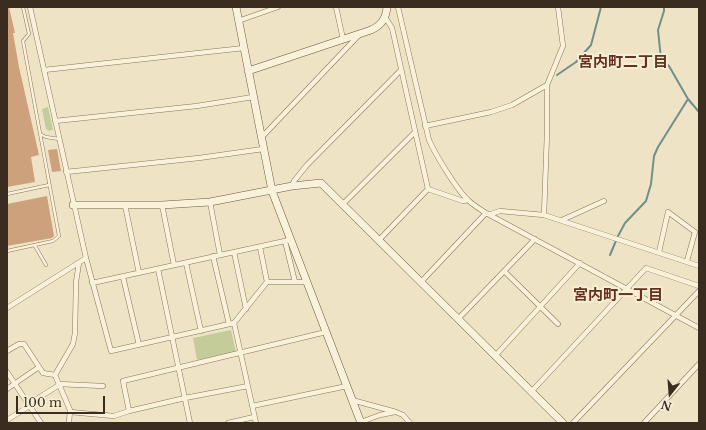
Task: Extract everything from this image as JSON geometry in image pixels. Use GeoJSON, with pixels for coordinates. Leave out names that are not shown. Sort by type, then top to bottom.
{"type":"FeatureCollection","features":[{"type":"Feature","properties":{"kind":"street"},"geometry":{"type":"LineString","coordinates":[[30,7],[73,205],[92,283],[111,351],[232,324],[267,282],[260,246]]}},
{"type":"Feature","properties":{"kind":"street"},"geometry":{"type":"LineString","coordinates":[[236,7],[272,191],[288,240],[307,282],[361,423],[380,415],[396,412]]}},
{"type":"Feature","properties":{"kind":"street"},"geometry":{"type":"LineString","coordinates":[[238,21],[278,7]]}},
{"type":"Feature","properties":{"kind":"street"},"geometry":{"type":"LineString","coordinates":[[336,7],[343,39]]}},
{"type":"Feature","properties":{"kind":"street"},"geometry":{"type":"LineString","coordinates":[[248,72],[377,28],[385,17],[387,7]]}},
{"type":"Feature","properties":{"kind":"street"},"geometry":{"type":"LineString","coordinates":[[398,7],[425,126],[432,148],[456,185],[468,200],[488,213],[580,264],[699,328]]}},
{"type":"Feature","properties":{"kind":"street"},"geometry":{"type":"LineString","coordinates":[[544,214],[547,85],[562,52],[563,46],[558,7]]}},
{"type":"Feature","properties":{"kind":"street"},"geometry":{"type":"LineString","coordinates":[[385,17],[392,28],[428,189]]}},
{"type":"Feature","properties":{"kind":"street"},"geometry":{"type":"LineString","coordinates":[[261,138],[360,34]]}},
{"type":"Feature","properties":{"kind":"street"},"geometry":{"type":"LineString","coordinates":[[44,70],[244,48]]}},
{"type":"Feature","properties":{"kind":"street"},"geometry":{"type":"LineString","coordinates":[[292,186],[294,181],[307,165],[401,70]]}},
{"type":"Feature","properties":{"kind":"street"},"geometry":{"type":"LineString","coordinates":[[425,126],[491,112],[512,105],[547,85]]}},
{"type":"Feature","properties":{"kind":"street"},"geometry":{"type":"LineString","coordinates":[[55,121],[197,106],[253,97]]}},
{"type":"Feature","properties":{"kind":"street"},"geometry":{"type":"LineString","coordinates":[[343,204],[415,132]]}},
{"type":"Feature","properties":{"kind":"street"},"geometry":{"type":"LineString","coordinates":[[66,172],[199,158],[264,149]]}},
{"type":"Feature","properties":{"kind":"street"},"geometry":{"type":"LineString","coordinates":[[73,205],[162,205],[210,202],[292,186],[321,183],[564,423]]}},
{"type":"Feature","properties":{"kind":"street"},"geometry":{"type":"LineString","coordinates":[[428,189],[463,201],[468,200]]}},
{"type":"Feature","properties":{"kind":"street"},"geometry":{"type":"LineString","coordinates":[[379,240],[428,189]]}},
{"type":"Feature","properties":{"kind":"street"},"geometry":{"type":"LineString","coordinates":[[562,220],[604,201]]}},
{"type":"Feature","properties":{"kind":"street"},"geometry":{"type":"LineString","coordinates":[[210,202],[220,255]]}},
{"type":"Feature","properties":{"kind":"street"},"geometry":{"type":"LineString","coordinates":[[125,205],[139,273]]}},
{"type":"Feature","properties":{"kind":"street"},"geometry":{"type":"LineString","coordinates":[[162,205],[174,265]]}},
{"type":"Feature","properties":{"kind":"street"},"geometry":{"type":"LineString","coordinates":[[421,282],[488,213],[500,211],[544,214],[699,266]]}},
{"type":"Feature","properties":{"kind":"street"},"geometry":{"type":"LineString","coordinates":[[659,252],[668,212],[695,232],[687,261]]}},
{"type":"Feature","properties":{"kind":"street"},"geometry":{"type":"LineString","coordinates":[[458,319],[535,239]]}},
{"type":"Feature","properties":{"kind":"street"},"geometry":{"type":"LineString","coordinates":[[92,283],[288,240]]}},
{"type":"Feature","properties":{"kind":"street"},"geometry":{"type":"LineString","coordinates":[[288,240],[295,282]]}},
{"type":"Feature","properties":{"kind":"street"},"geometry":{"type":"LineString","coordinates":[[234,252],[246,309]]}},
{"type":"Feature","properties":{"kind":"street"},"geometry":{"type":"LineString","coordinates":[[213,256],[240,353],[256,423]]}},
{"type":"Feature","properties":{"kind":"street"},"geometry":{"type":"LineString","coordinates":[[7,308],[86,258]]}},
{"type":"Feature","properties":{"kind":"street"},"geometry":{"type":"LineString","coordinates":[[55,375],[73,344],[75,333],[76,282],[79,262]]}},
{"type":"Feature","properties":{"kind":"street"},"geometry":{"type":"LineString","coordinates":[[186,263],[201,331]]}},
{"type":"Feature","properties":{"kind":"street"},"geometry":{"type":"LineString","coordinates":[[496,355],[580,264]]}},
{"type":"Feature","properties":{"kind":"street"},"geometry":{"type":"LineString","coordinates":[[532,391],[646,268],[699,286]]}},
{"type":"Feature","properties":{"kind":"street"},"geometry":{"type":"LineString","coordinates":[[158,269],[190,423]]}},
{"type":"Feature","properties":{"kind":"street"},"geometry":{"type":"LineString","coordinates":[[504,271],[558,324]]}},
{"type":"Feature","properties":{"kind":"street"},"geometry":{"type":"LineString","coordinates":[[123,276],[139,345]]}},
{"type":"Feature","properties":{"kind":"street"},"geometry":{"type":"LineString","coordinates":[[267,282],[307,282]]}},
{"type":"Feature","properties":{"kind":"street"},"geometry":{"type":"LineString","coordinates":[[573,423],[699,291]]}},
{"type":"Feature","properties":{"kind":"street"},"geometry":{"type":"LineString","coordinates":[[129,411],[123,381],[326,332]]}},
{"type":"Feature","properties":{"kind":"street"},"geometry":{"type":"LineString","coordinates":[[7,351],[19,344],[24,344],[43,372],[55,375]]}},
{"type":"Feature","properties":{"kind":"street"},"geometry":{"type":"LineString","coordinates":[[644,423],[699,364]]}},
{"type":"Feature","properties":{"kind":"street"},"geometry":{"type":"LineString","coordinates":[[7,389],[39,367]]}},
{"type":"Feature","properties":{"kind":"street"},"geometry":{"type":"LineString","coordinates":[[7,372],[41,423]]}},
{"type":"Feature","properties":{"kind":"street"},"geometry":{"type":"LineString","coordinates":[[55,375],[70,410],[68,423]]}},
{"type":"Feature","properties":{"kind":"street"},"geometry":{"type":"LineString","coordinates":[[7,420],[28,407],[29,404],[59,384],[102,386]]}},
{"type":"Feature","properties":{"kind":"street"},"geometry":{"type":"LineString","coordinates":[[70,412],[114,416],[185,398],[248,386]]}},
{"type":"Feature","properties":{"kind":"street"},"geometry":{"type":"LineString","coordinates":[[252,406],[347,386]]}},
{"type":"Feature","properties":{"kind":"street"},"geometry":{"type":"LineString","coordinates":[[352,400],[396,412],[410,423]]}},
{"type":"Feature","properties":{"kind":"street"},"geometry":{"type":"LineString","coordinates":[[228,423],[254,417]]}},
{"type":"Feature","properties":{"kind":"lane"},"geometry":{"type":"LineString","coordinates":[[7,251],[53,242],[59,236],[23,41],[29,34],[23,7]]}},
{"type":"Feature","properties":{"kind":"lane"},"geometry":{"type":"LineString","coordinates":[[40,134],[46,137],[59,139]]}},
{"type":"Feature","properties":{"kind":"lane"},"geometry":{"type":"LineString","coordinates":[[7,194],[49,185]]}},
{"type":"Feature","properties":{"kind":"lane"},"geometry":{"type":"LineString","coordinates":[[35,246],[46,265]]}},
{"type":"Feature","properties":{"kind":"green space"},"geometry":{"type":"Polygon","coordinates":[[[48,107],[53,130],[49,131],[46,129],[42,109],[48,107]]]}},
{"type":"Feature","properties":{"kind":"green space"},"geometry":{"type":"Polygon","coordinates":[[[231,330],[236,352],[197,360],[193,338],[231,330]]]}},
{"type":"Feature","properties":{"kind":"building"},"geometry":{"type":"Polygon","coordinates":[[[7,7],[9,7],[15,33],[13,33],[19,67],[39,155],[31,157],[35,182],[7,187],[7,7]]]}},
{"type":"Feature","properties":{"kind":"building"},"geometry":{"type":"Polygon","coordinates":[[[57,149],[61,171],[52,172],[48,150],[57,149]]]}},
{"type":"Feature","properties":{"kind":"building"},"geometry":{"type":"Polygon","coordinates":[[[47,196],[54,236],[52,238],[7,246],[7,204],[47,196]]]}},
{"type":"Feature","properties":{"kind":"waterway"},"geometry":{"type":"LineString","coordinates":[[557,75],[576,62],[591,45],[601,7]]}},
{"type":"Feature","properties":{"kind":"waterway"},"geometry":{"type":"LineString","coordinates":[[664,7],[658,30],[661,59],[669,66],[688,99],[699,112]]}},
{"type":"Feature","properties":{"kind":"waterway"},"geometry":{"type":"LineString","coordinates":[[610,255],[625,223],[646,201],[651,184],[654,156],[688,99]]}},
{"type":"Feature","properties":{"kind":"district","name":"宮内町二丁目"},"geometry":{"type":"Point","coordinates":[623,63]}},
{"type":"Feature","properties":{"kind":"district","name":"宮内町一丁目"},"geometry":{"type":"Point","coordinates":[618,296]}}]}
